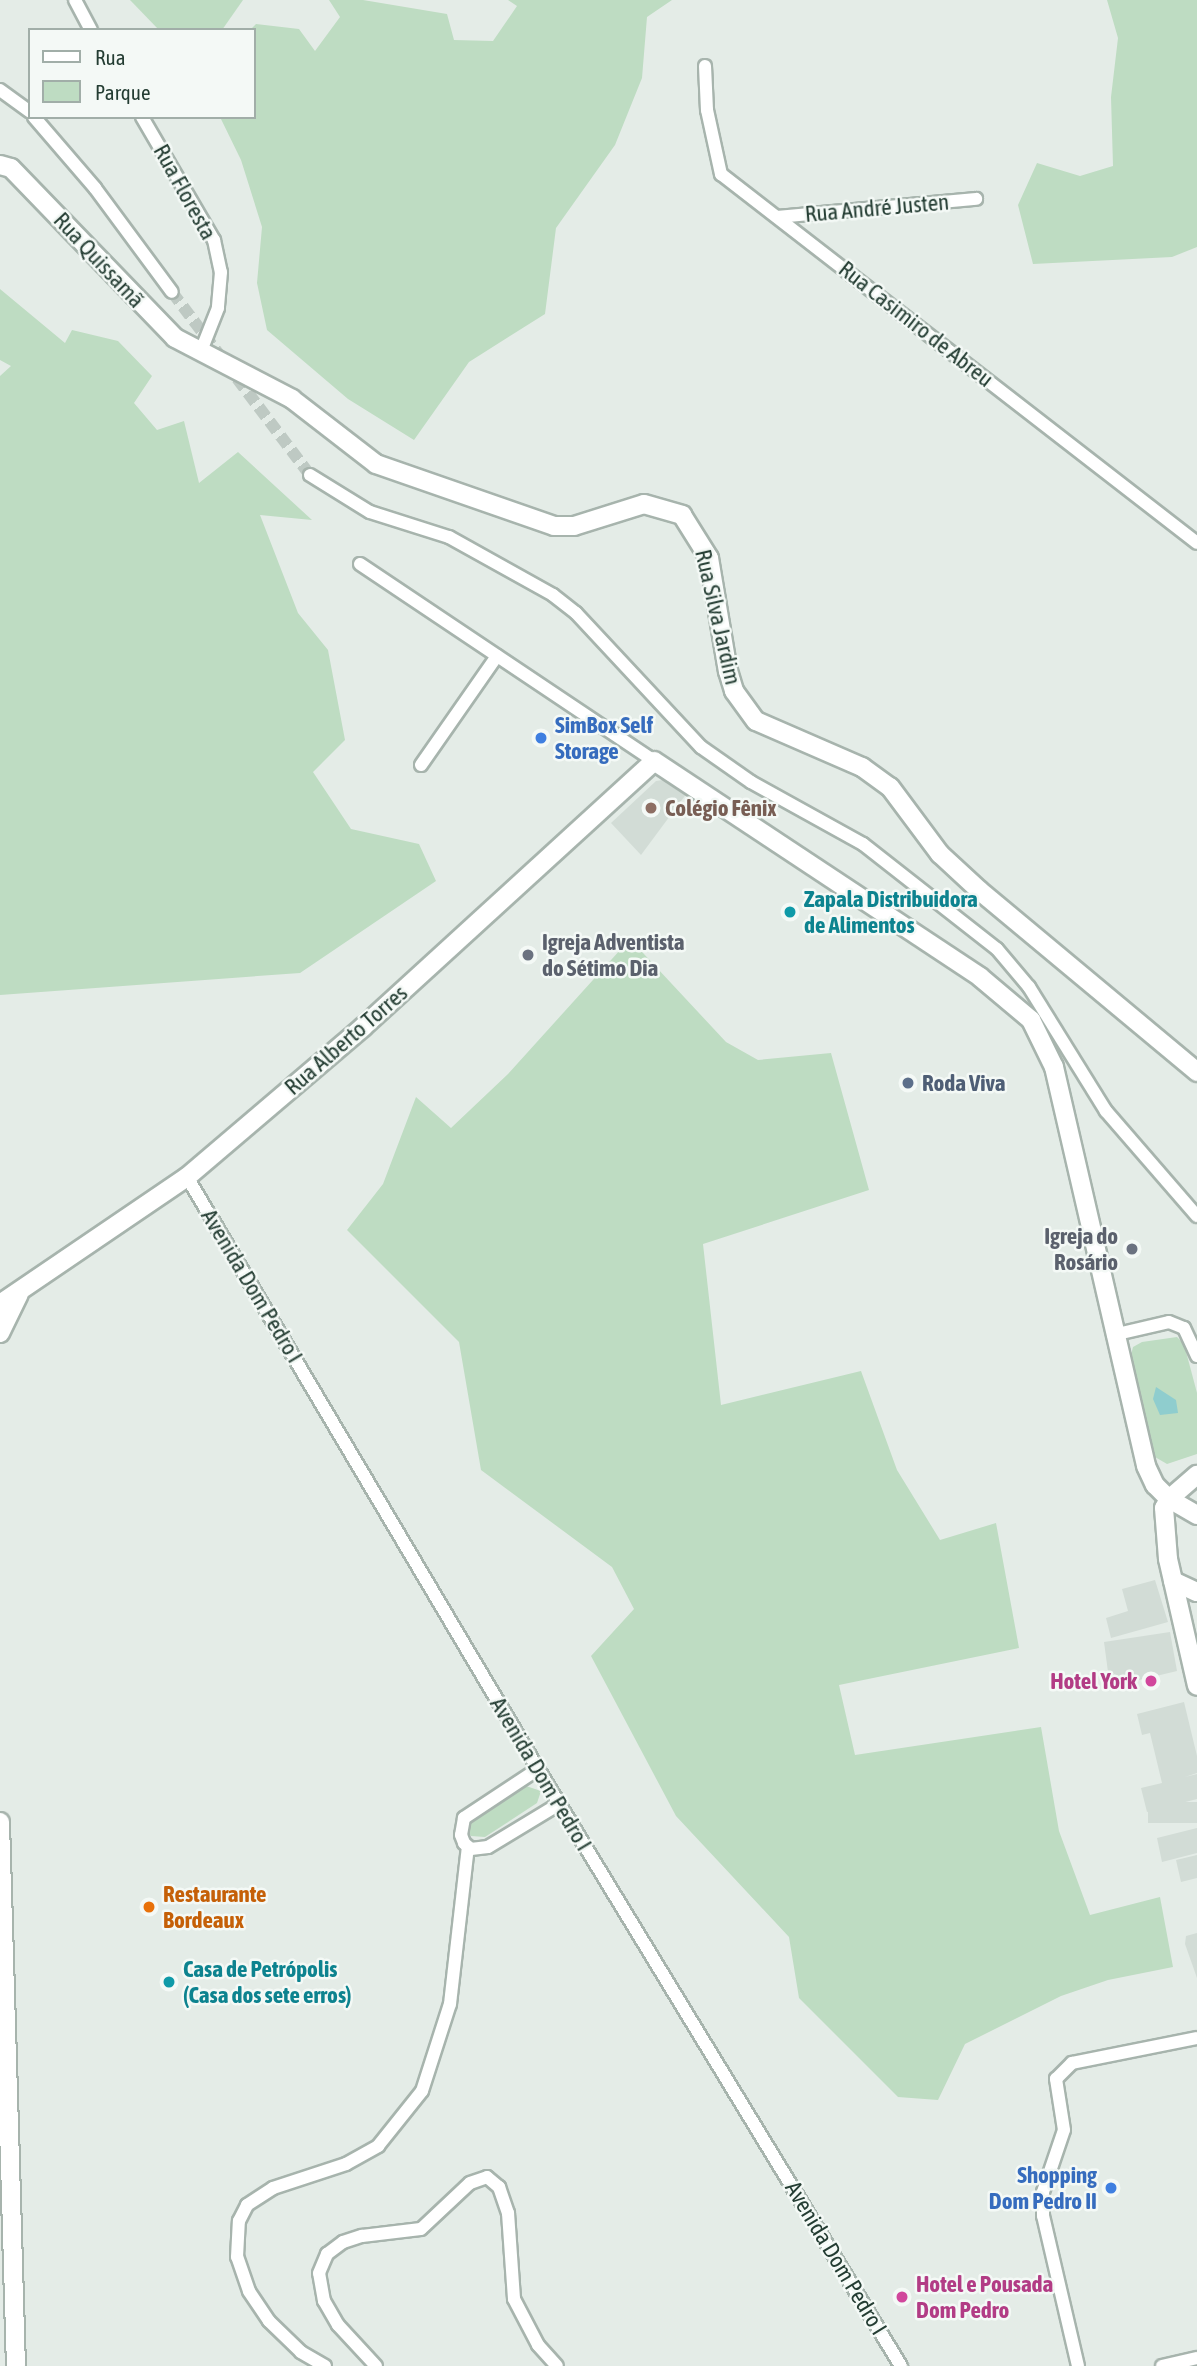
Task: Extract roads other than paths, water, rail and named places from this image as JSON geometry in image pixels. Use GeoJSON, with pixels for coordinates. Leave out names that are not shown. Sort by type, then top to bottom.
{"type":"FeatureCollection","features":[{"type":"Feature","properties":{"kind":"main road","name":"Rua Quissamã"},"geometry":{"type":"LineString","coordinates":[[0,165],[11,168],[153,319],[175,338],[201,351]]}},
{"type":"Feature","properties":{"kind":"main road","name":"Rua Silva Jardim"},"geometry":{"type":"LineString","coordinates":[[201,351],[292,399],[376,464],[446,492],[564,527],[630,505],[658,505],[682,515],[699,536],[709,558],[728,671],[734,691],[756,721],[862,767],[890,787],[940,854],[980,891],[1197,1072]]}},
{"type":"Feature","properties":{"kind":"main road","name":"Rua Alberto Torres"},"geometry":{"type":"LineString","coordinates":[[0,1304],[19,1294],[187,1177],[363,1027],[653,761]]}},
{"type":"Feature","properties":{"kind":"main road"},"geometry":{"type":"LineString","coordinates":[[653,761],[980,977],[1031,1020],[1054,1067],[1113,1335],[1146,1466],[1155,1485],[1169,1499],[1197,1515]]}},
{"type":"Feature","properties":{"kind":"main road","name":"Rua Alberto Torres"},"geometry":{"type":"LineString","coordinates":[[0,1333],[19,1294]]}},
{"type":"Feature","properties":{"kind":"main road"},"geometry":{"type":"LineString","coordinates":[[1197,1475],[1169,1499],[1164,1508],[1164,1532],[1173,1581],[1197,1686]]}},
{"type":"Feature","properties":{"kind":"main road"},"geometry":{"type":"LineString","coordinates":[[1173,1581],[1197,1592]]}},
{"type":"Feature","properties":{"kind":"main road"},"geometry":{"type":"LineString","coordinates":[[1181,1613],[1197,1602]]}},
{"type":"Feature","properties":{"kind":"main road"},"geometry":{"type":"LineString","coordinates":[[0,1822],[16,2366]]}},
{"type":"Feature","properties":{"kind":"street"},"geometry":{"type":"LineString","coordinates":[[75,0],[90,28]]}},
{"type":"Feature","properties":{"kind":"street","name":"Rua Casimiro de Abreu"},"geometry":{"type":"LineString","coordinates":[[705,66],[707,110],[721,174],[1197,543]]}},
{"type":"Feature","properties":{"kind":"street"},"geometry":{"type":"LineString","coordinates":[[0,90],[28,111]]}},
{"type":"Feature","properties":{"kind":"street"},"geometry":{"type":"LineString","coordinates":[[36,119],[111,209],[172,292]]}},
{"type":"Feature","properties":{"kind":"street","name":"Rua Floresta"},"geometry":{"type":"LineString","coordinates":[[143,119],[214,240],[221,272],[218,308],[201,351]]}},
{"type":"Feature","properties":{"kind":"street","name":"Rua André Justen"},"geometry":{"type":"LineString","coordinates":[[777,217],[976,199]]}},
{"type":"Feature","properties":{"kind":"street"},"geometry":{"type":"LineString","coordinates":[[310,475],[370,512],[449,537],[553,595],[576,613],[701,747],[751,782],[863,844],[997,949],[1029,987],[1106,1111],[1197,1216]]}},
{"type":"Feature","properties":{"kind":"street"},"geometry":{"type":"LineString","coordinates":[[360,564],[653,761]]}},
{"type":"Feature","properties":{"kind":"street"},"geometry":{"type":"LineString","coordinates":[[421,765],[497,656]]}},
{"type":"Feature","properties":{"kind":"street","name":"Avenida Dom Pedro I"},"geometry":{"type":"LineString","coordinates":[[187,1177],[559,1804],[901,2366]]}},
{"type":"Feature","properties":{"kind":"street"},"geometry":{"type":"LineString","coordinates":[[1113,1335],[1169,1322],[1184,1328],[1197,1356]]}},
{"type":"Feature","properties":{"kind":"street"},"geometry":{"type":"LineString","coordinates":[[326,2366],[301,2352],[269,2321],[249,2291],[237,2257],[239,2221],[247,2205],[273,2188],[346,2164],[378,2146],[422,2091],[450,2004],[468,1847],[461,1835],[464,1818],[538,1769]]}},
{"type":"Feature","properties":{"kind":"street"},"geometry":{"type":"LineString","coordinates":[[468,1847],[488,1847],[559,1804]]}},
{"type":"Feature","properties":{"kind":"street"},"geometry":{"type":"LineString","coordinates":[[1078,2366],[1050,2246],[1043,2192],[1062,2142],[1055,2085],[1060,2071],[1072,2063],[1197,2038]]}},
{"type":"Feature","properties":{"kind":"street"},"geometry":{"type":"LineString","coordinates":[[376,2366],[338,2325],[324,2301],[319,2273],[327,2254],[343,2242],[362,2236],[421,2229],[479,2177],[494,2180],[504,2197],[514,2299],[538,2345],[557,2366]]}},
{"type":"Feature","properties":{"kind":"street"},"geometry":{"type":"LineString","coordinates":[[1162,2366],[1197,2358]]}},
{"type":"Feature","properties":{"kind":"water"},"geometry":{"type":"Polygon","coordinates":[[[1156,1387],[1176,1400],[1178,1413],[1160,1415],[1153,1399],[1156,1387]]]}},
{"type":"Feature","properties":{"kind":"tunnel"},"geometry":{"type":"LineString","coordinates":[[172,292],[310,475]]}},
{"type":"Feature","properties":{"kind":"place","name":"SimBox Self Storage"},"geometry":{"type":"Point","coordinates":[541,738]}},
{"type":"Feature","properties":{"kind":"place","name":"Colégio Fênix"},"geometry":{"type":"Point","coordinates":[651,808]}},
{"type":"Feature","properties":{"kind":"place","name":"Zapala Distribuidora de Alimentos"},"geometry":{"type":"Point","coordinates":[790,912]}},
{"type":"Feature","properties":{"kind":"place","name":"Igreja Adventista do Sétimo Dia"},"geometry":{"type":"Point","coordinates":[528,955]}},
{"type":"Feature","properties":{"kind":"place","name":"Roda Viva"},"geometry":{"type":"Point","coordinates":[908,1083]}},
{"type":"Feature","properties":{"kind":"place","name":"Igreja do Rosário"},"geometry":{"type":"Point","coordinates":[1132,1249]}},
{"type":"Feature","properties":{"kind":"place","name":"Hotel York"},"geometry":{"type":"Point","coordinates":[1151,1681]}},
{"type":"Feature","properties":{"kind":"place","name":"Restaurante Bordeaux"},"geometry":{"type":"Point","coordinates":[149,1907]}},
{"type":"Feature","properties":{"kind":"place","name":"Casa de Petrópolis (Casa dos sete erros)"},"geometry":{"type":"Point","coordinates":[169,1982]}},
{"type":"Feature","properties":{"kind":"place","name":"Shopping Dom Pedro II"},"geometry":{"type":"Point","coordinates":[1111,2188]}},
{"type":"Feature","properties":{"kind":"place","name":"Hotel e Pousada Dom Pedro"},"geometry":{"type":"Point","coordinates":[902,2297]}}]}
